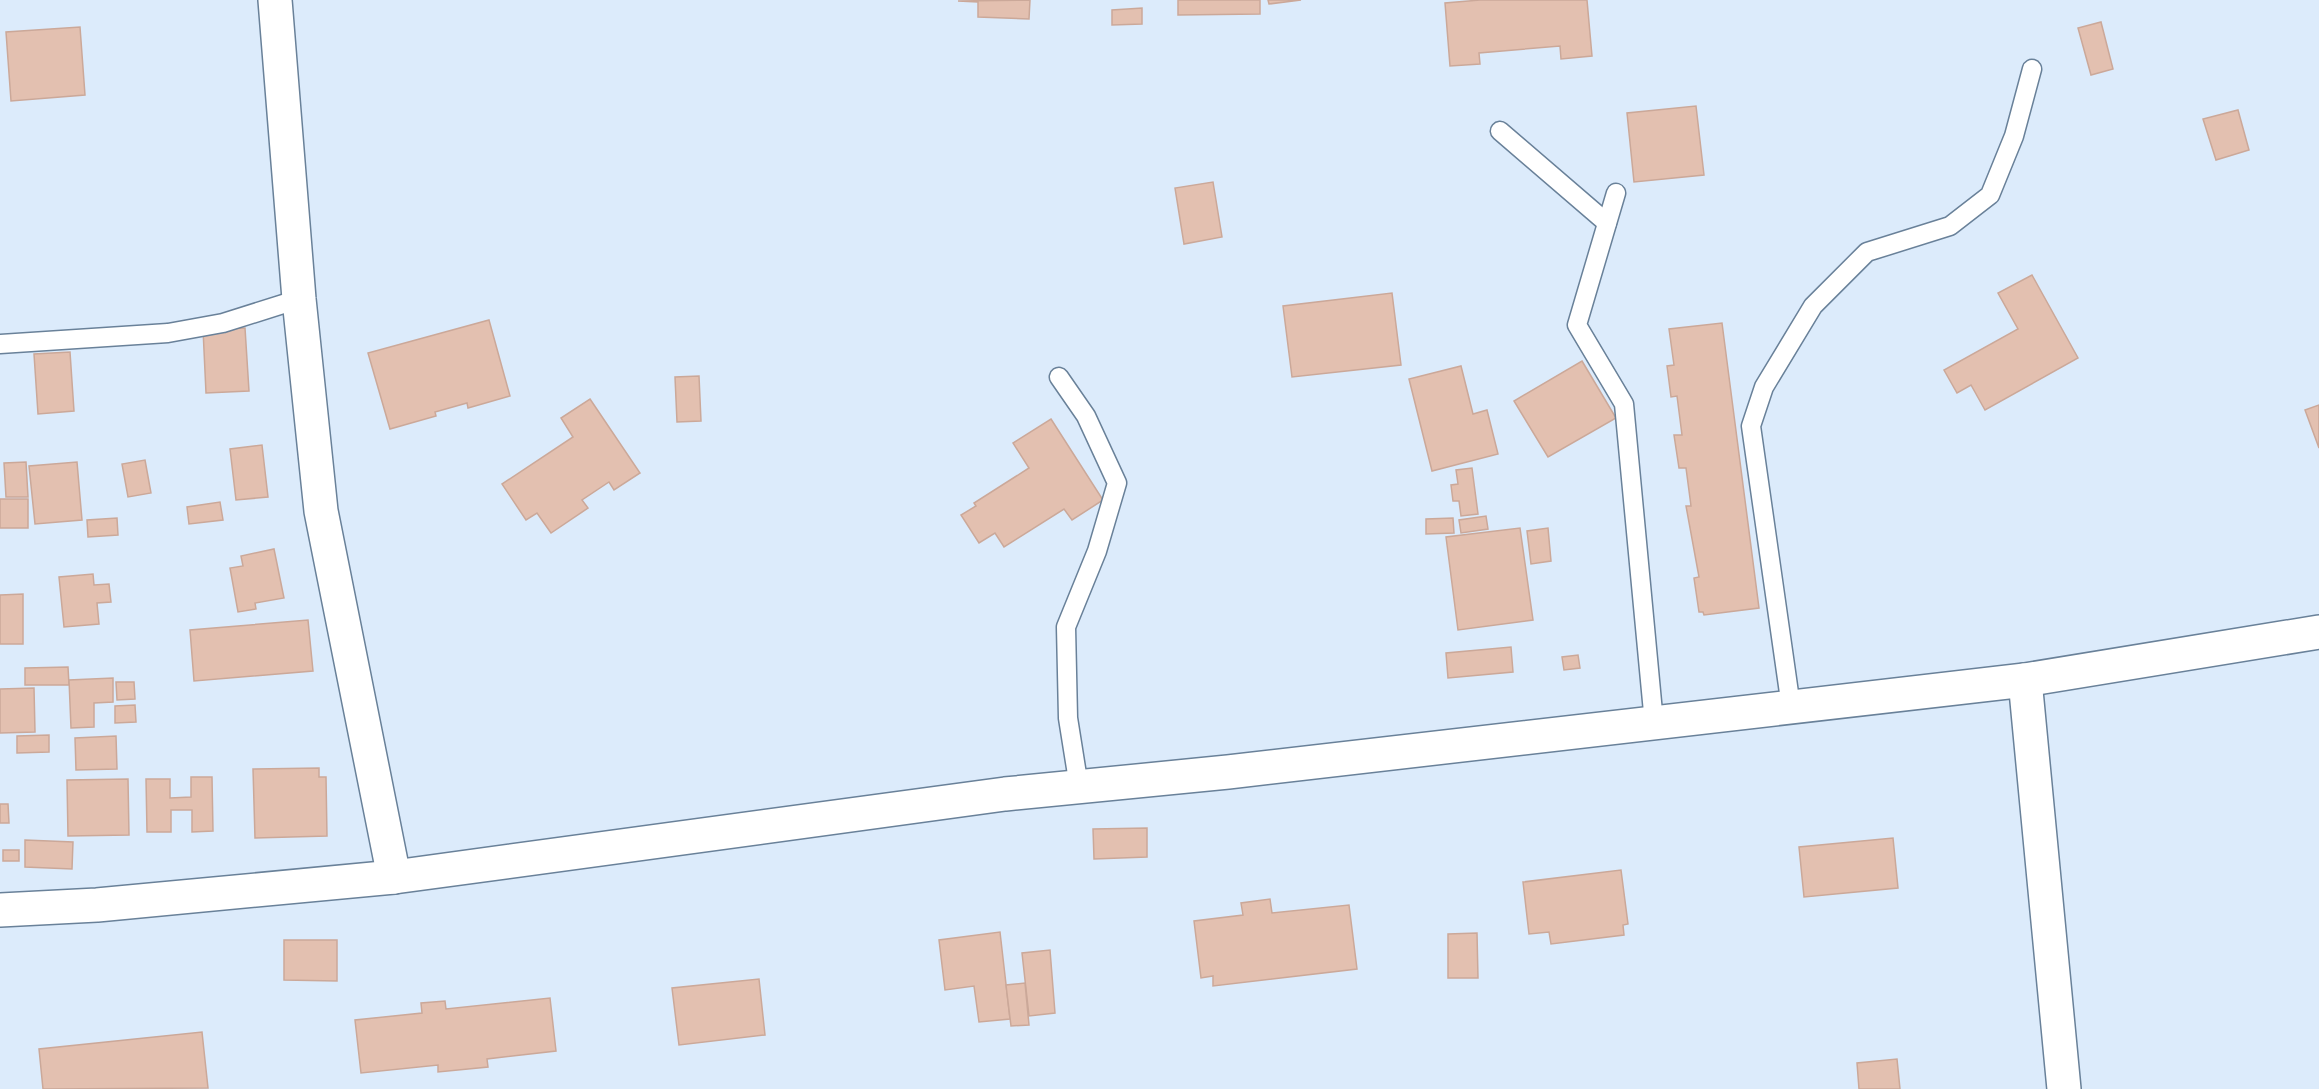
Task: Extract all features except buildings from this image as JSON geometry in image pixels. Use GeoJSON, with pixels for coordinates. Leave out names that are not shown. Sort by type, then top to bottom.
{"type":"FeatureCollection","features":[{"type":"Feature","properties":{"kind":"street"},"geometry":{"type":"LineString","coordinates":[[275,0],[299,299],[321,511],[394,877]]}},
{"type":"Feature","properties":{"kind":"street"},"geometry":{"type":"LineString","coordinates":[[0,910],[97,905],[394,877],[691,839],[1005,794],[2025,680],[2319,632]]}},
{"type":"Feature","properties":{"kind":"street"},"geometry":{"type":"LineString","coordinates":[[2025,680],[2064,1089]]}},
{"type":"Feature","properties":{"kind":"lane"},"geometry":{"type":"LineString","coordinates":[[1791,707],[1752,426],[1764,387],[1813,306],[1867,252],[1950,226],[1990,195],[2014,136],[2032,69]]}},
{"type":"Feature","properties":{"kind":"lane"},"geometry":{"type":"LineString","coordinates":[[1500,131],[1607,223]]}},
{"type":"Feature","properties":{"kind":"lane"},"geometry":{"type":"LineString","coordinates":[[1616,193],[1577,325],[1624,404],[1654,723]]}},
{"type":"Feature","properties":{"kind":"lane"},"geometry":{"type":"LineString","coordinates":[[0,344],[168,333],[223,323],[299,299]]}},
{"type":"Feature","properties":{"kind":"lane"},"geometry":{"type":"LineString","coordinates":[[1059,378],[1086,416],[1117,483],[1097,551],[1066,627],[1068,718],[1079,787]]}}]}
